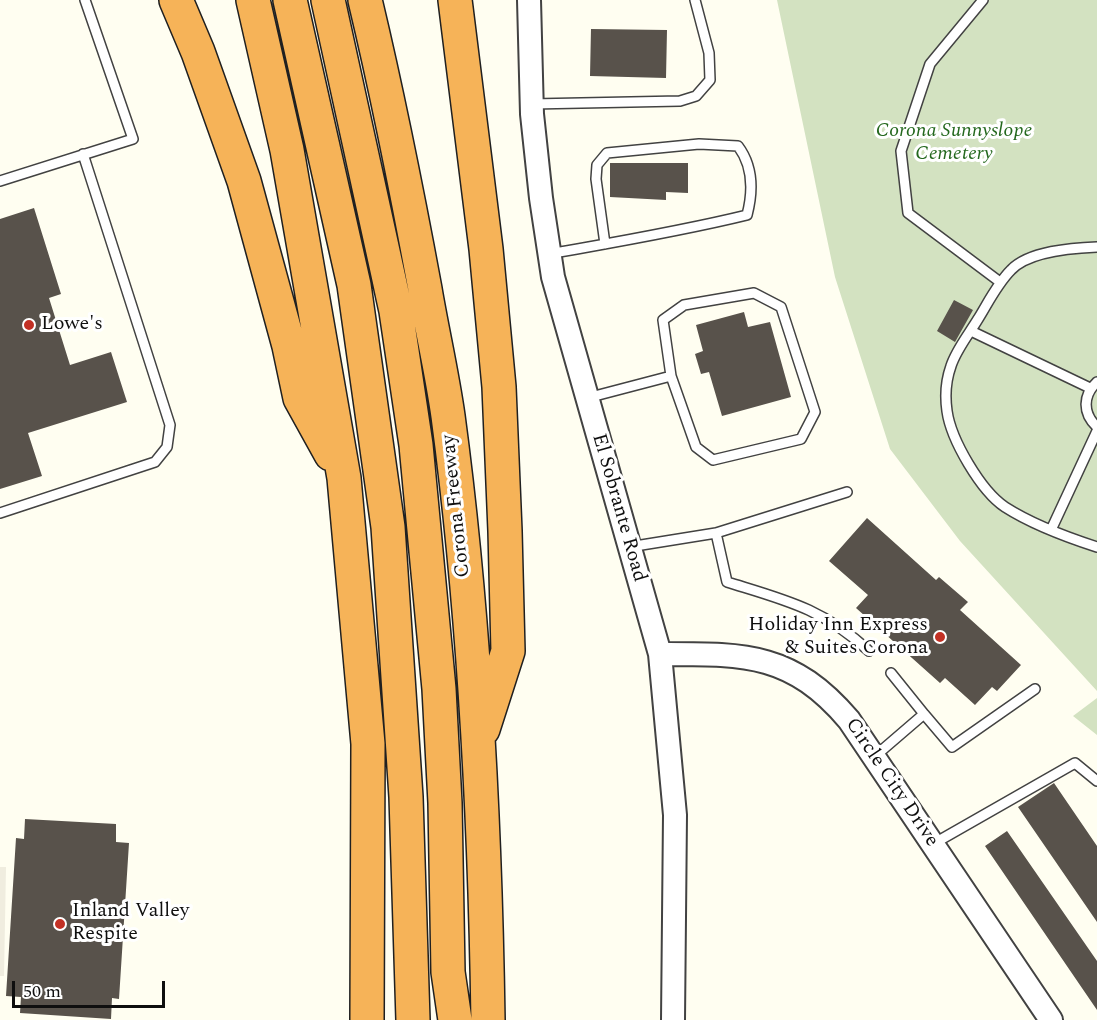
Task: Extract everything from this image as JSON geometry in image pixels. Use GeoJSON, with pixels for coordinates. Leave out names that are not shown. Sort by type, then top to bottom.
{"type":"FeatureCollection","features":[{"type":"Feature","properties":{"kind":"highway"},"geometry":{"type":"LineString","coordinates":[[176,0],[198,52],[244,181],[289,346],[300,398],[344,478]]}},
{"type":"Feature","properties":{"kind":"highway"},"geometry":{"type":"LineString","coordinates":[[253,0],[287,150],[344,478],[368,744],[367,1020]]}},
{"type":"Feature","properties":{"kind":"highway"},"geometry":{"type":"LineString","coordinates":[[290,0],[354,285],[388,527],[406,797],[409,976],[413,1020]]}},
{"type":"Feature","properties":{"kind":"highway"},"geometry":{"type":"LineString","coordinates":[[328,0],[396,311],[416,445],[439,689],[445,803],[448,972],[454,1020]]}},
{"type":"Feature","properties":{"kind":"highway","name":"Corona Freeway"},"geometry":{"type":"LineString","coordinates":[[365,0],[393,118],[448,415],[466,588],[477,745],[486,895],[488,1020]]}},
{"type":"Feature","properties":{"kind":"highway"},"geometry":{"type":"LineString","coordinates":[[455,0],[488,272],[499,387],[506,531],[508,651],[477,745]]}},
{"type":"Feature","properties":{"kind":"highway"},"geometry":{"type":"LineString","coordinates":[[438,1020],[448,972]]}},
{"type":"Feature","properties":{"kind":"highway"},"geometry":{"type":"LineString","coordinates":[[400,1020],[409,976]]}},
{"type":"Feature","properties":{"kind":"street","name":"El Sobrante Road"},"geometry":{"type":"LineString","coordinates":[[528,0],[532,104],[541,198],[553,277],[660,654],[675,815],[673,1020]]}},
{"type":"Feature","properties":{"kind":"street","name":"Circle City Drive"},"geometry":{"type":"LineString","coordinates":[[660,654],[737,654],[806,678],[829,696],[933,844],[1050,1020]]}},
{"type":"Feature","properties":{"kind":"lane"},"geometry":{"type":"LineString","coordinates":[[0,181],[134,139],[86,0]]}},
{"type":"Feature","properties":{"kind":"lane"},"geometry":{"type":"LineString","coordinates":[[532,104],[680,101],[696,96],[710,80],[709,53],[695,0]]}},
{"type":"Feature","properties":{"kind":"lane"},"geometry":{"type":"LineString","coordinates":[[983,0],[930,64],[901,151],[908,213],[1000,282]]}},
{"type":"Feature","properties":{"kind":"lane"},"geometry":{"type":"LineString","coordinates":[[549,254],[605,244],[747,215],[752,196],[747,158],[738,146],[699,144],[607,153],[597,165],[596,172],[605,244]]}},
{"type":"Feature","properties":{"kind":"lane"},"geometry":{"type":"LineString","coordinates":[[0,513],[155,462],[167,447],[170,425],[83,154]]}},
{"type":"Feature","properties":{"kind":"lane"},"geometry":{"type":"LineString","coordinates":[[1097,247],[1068,248],[1038,256],[1012,268],[1000,282],[951,364],[946,386],[947,412],[955,437],[984,486],[1004,506],[1051,530],[1097,547]]}},
{"type":"Feature","properties":{"kind":"lane"},"geometry":{"type":"LineString","coordinates":[[754,293],[781,307],[815,412],[801,439],[713,460],[696,447],[671,376],[663,320],[684,305],[754,293]]}},
{"type":"Feature","properties":{"kind":"lane"},"geometry":{"type":"LineString","coordinates":[[971,331],[1094,385],[1085,405],[1087,414],[1097,427]]}},
{"type":"Feature","properties":{"kind":"lane"},"geometry":{"type":"LineString","coordinates":[[587,398],[671,376]]}},
{"type":"Feature","properties":{"kind":"lane"},"geometry":{"type":"LineString","coordinates":[[1051,530],[1097,431]]}},
{"type":"Feature","properties":{"kind":"lane"},"geometry":{"type":"LineString","coordinates":[[629,547],[716,533],[847,492]]}},
{"type":"Feature","properties":{"kind":"lane"},"geometry":{"type":"LineString","coordinates":[[716,533],[727,582],[821,614],[845,629],[869,651]]}},
{"type":"Feature","properties":{"kind":"lane"},"geometry":{"type":"LineString","coordinates":[[891,673],[952,747],[1035,689]]}},
{"type":"Feature","properties":{"kind":"lane"},"geometry":{"type":"LineString","coordinates":[[874,758],[924,714]]}},
{"type":"Feature","properties":{"kind":"lane"},"geometry":{"type":"LineString","coordinates":[[933,844],[1075,763],[1097,781]]}},
{"type":"Feature","properties":{"kind":"green space","name":"Corona Sunnyslope Cemetery"},"geometry":{"type":"Polygon","coordinates":[[[777,0],[1097,0],[1097,691],[960,541],[890,449],[835,277],[777,0]]]}},
{"type":"Feature","properties":{"kind":"green space"},"geometry":{"type":"Polygon","coordinates":[[[1097,698],[1097,735],[1073,716],[1097,698]]]}},
{"type":"Feature","properties":{"kind":"shaded area"},"geometry":{"type":"Polygon","coordinates":[[[0,867],[6,867],[4,976],[0,976],[0,867]]]}},
{"type":"Feature","properties":{"kind":"building"},"geometry":{"type":"Polygon","coordinates":[[[591,29],[667,30],[666,78],[590,76],[591,29]]]}},
{"type":"Feature","properties":{"kind":"building"},"geometry":{"type":"Polygon","coordinates":[[[610,163],[688,163],[688,193],[666,192],[666,200],[610,197],[610,163]]]}},
{"type":"Feature","properties":{"kind":"building","name":"Lowe's"},"geometry":{"type":"Polygon","coordinates":[[[34,208],[61,294],[49,298],[70,365],[111,352],[127,402],[28,433],[42,476],[0,489],[0,219],[34,208]]]}},
{"type":"Feature","properties":{"kind":"building"},"geometry":{"type":"Polygon","coordinates":[[[954,300],[973,310],[955,342],[937,331],[954,300]]]}},
{"type":"Feature","properties":{"kind":"building"},"geometry":{"type":"Polygon","coordinates":[[[744,312],[748,327],[770,322],[791,397],[722,416],[709,372],[701,374],[695,354],[703,351],[696,325],[744,312]]]}},
{"type":"Feature","properties":{"kind":"building","name":"Holiday Inn Express & Suites Corona"},"geometry":{"type":"Polygon","coordinates":[[[867,518],[936,580],[939,577],[968,602],[960,610],[1021,665],[997,691],[992,687],[975,705],[945,678],[940,683],[856,608],[868,595],[829,561],[867,518]]]}},
{"type":"Feature","properties":{"kind":"building"},"geometry":{"type":"Polygon","coordinates":[[[1054,783],[1097,846],[1097,922],[1018,807],[1054,783]]]}},
{"type":"Feature","properties":{"kind":"building"},"geometry":{"type":"Polygon","coordinates":[[[25,819],[116,824],[116,842],[129,843],[119,999],[112,998],[111,1019],[20,1013],[21,997],[6,996],[16,838],[24,839],[25,819]]]}},
{"type":"Feature","properties":{"kind":"building"},"geometry":{"type":"Polygon","coordinates":[[[1007,831],[1097,961],[1097,1010],[985,846],[1007,831]]]}},
{"type":"Feature","properties":{"kind":"place","name":"Lowe's"},"geometry":{"type":"Point","coordinates":[29,325]}},
{"type":"Feature","properties":{"kind":"place","name":"Holiday Inn Express & Suites Corona"},"geometry":{"type":"Point","coordinates":[940,637]}},
{"type":"Feature","properties":{"kind":"place","name":"Inland Valley Respite"},"geometry":{"type":"Point","coordinates":[60,924]}}]}
